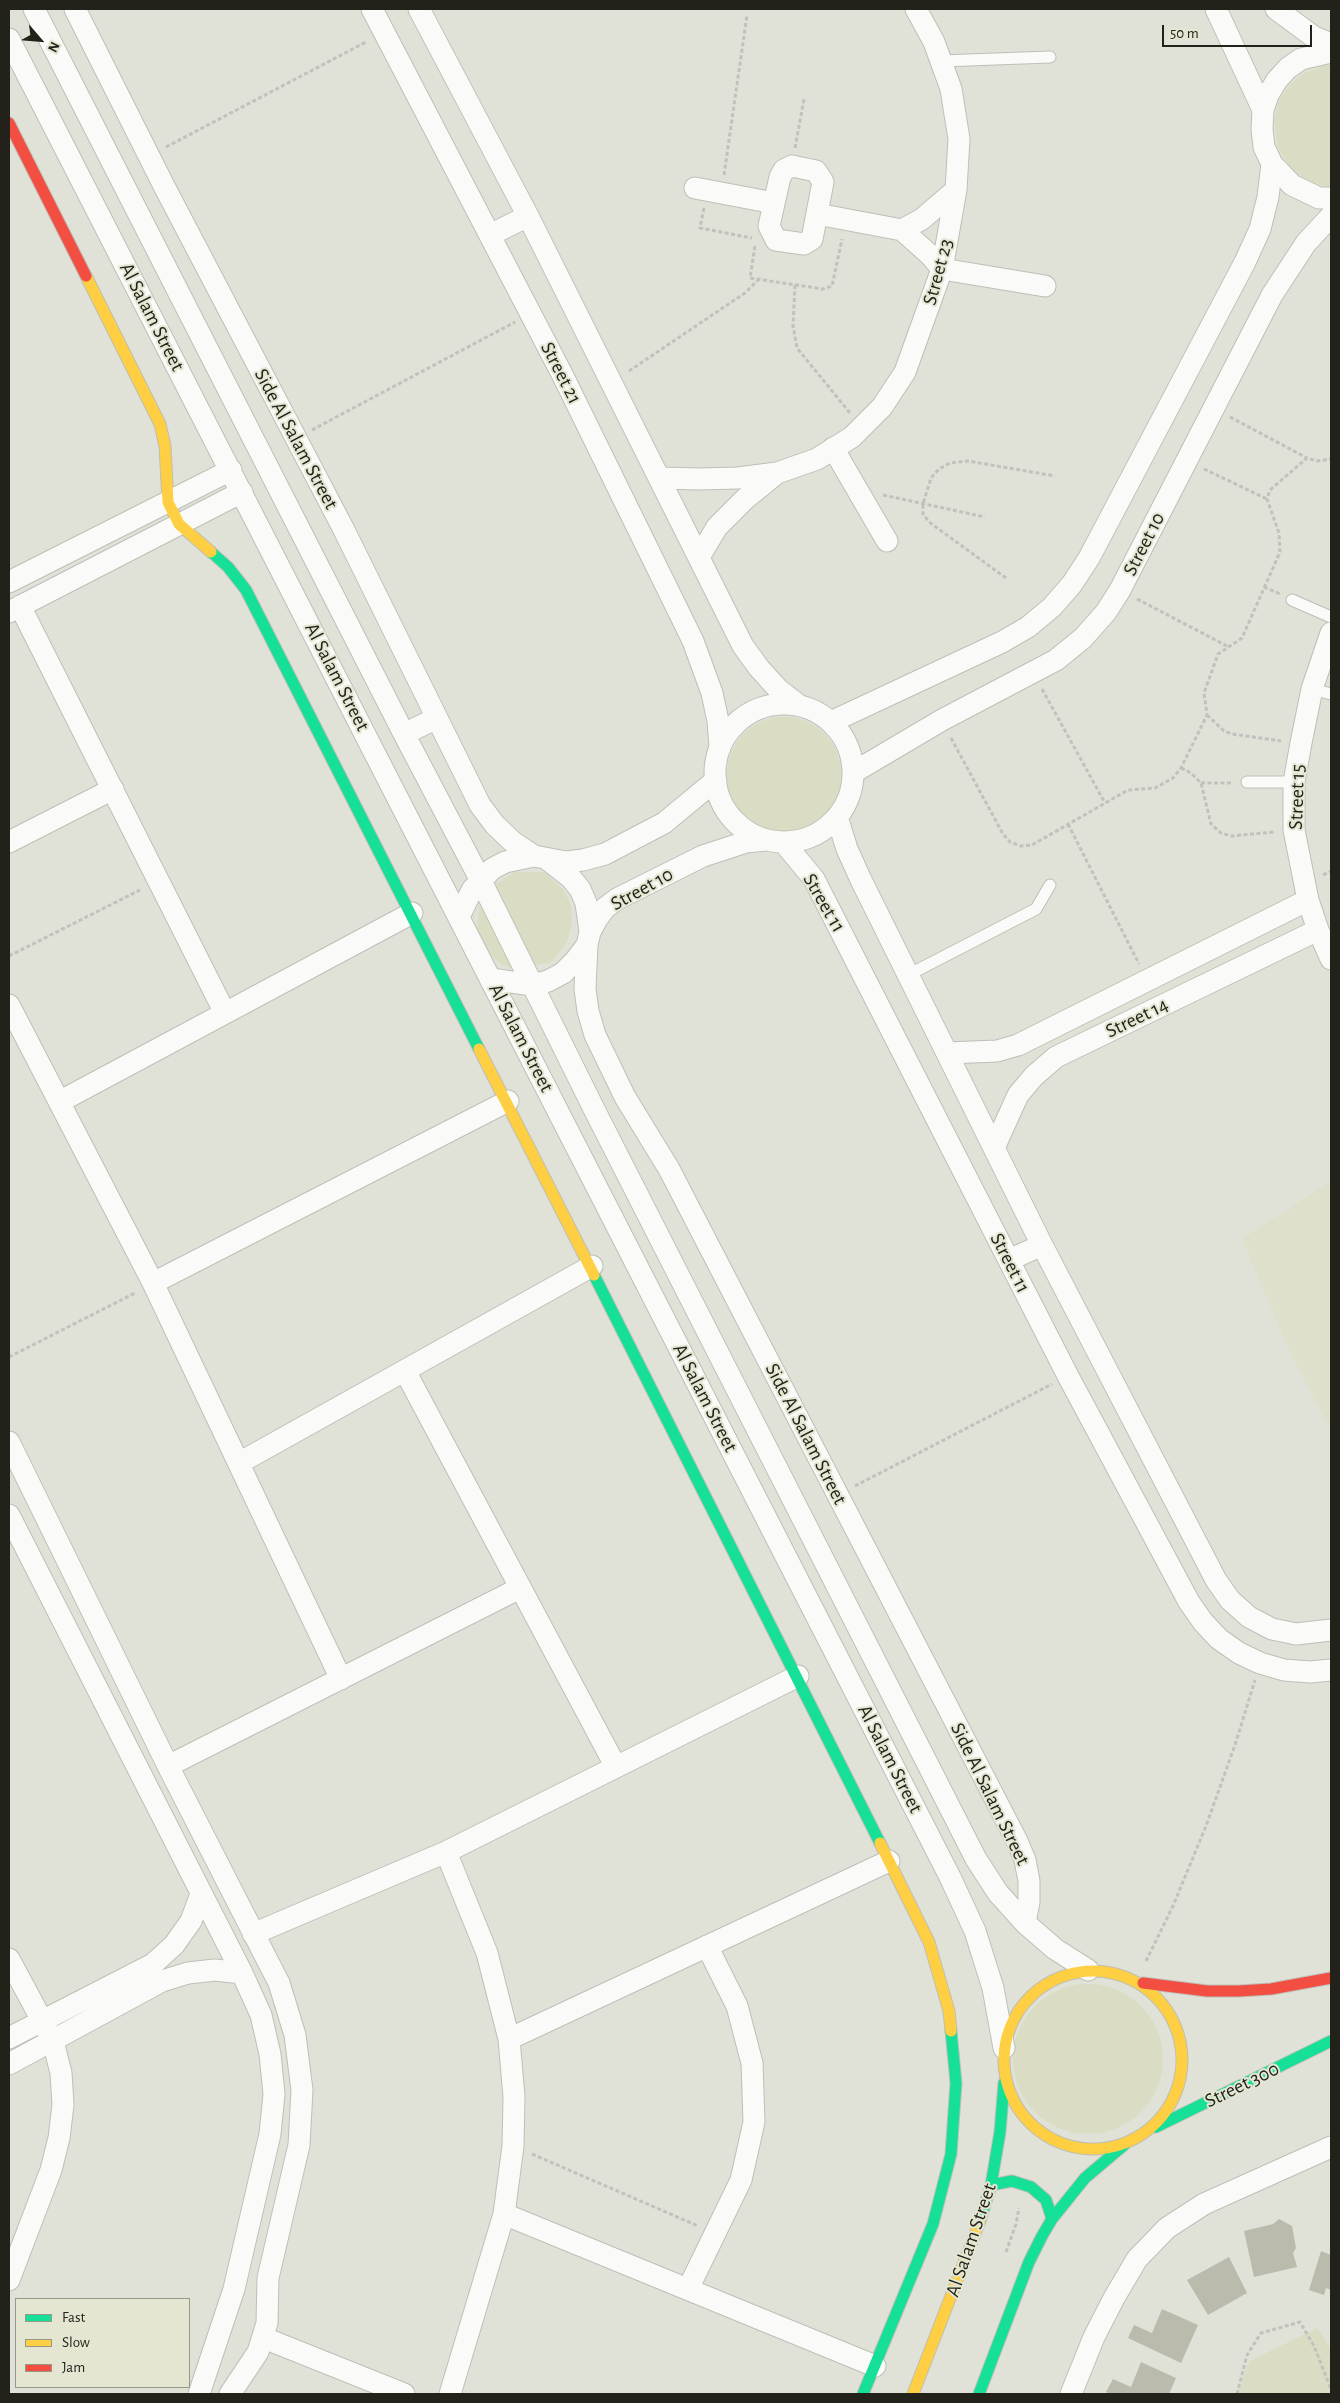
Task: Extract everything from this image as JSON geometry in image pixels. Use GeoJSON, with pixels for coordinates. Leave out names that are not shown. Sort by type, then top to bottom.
{"type":"FeatureCollection","features":[{"type":"Feature","properties":{"kind":"street","name":"Al Salam Street"},"geometry":{"type":"LineString","coordinates":[[34,9],[480,879],[596,1114],[976,1859],[998,1893],[1025,1923],[1055,1949],[1088,1970]]}},
{"type":"Feature","properties":{"kind":"street","name":"Side Al Salam Street"},"geometry":{"type":"LineString","coordinates":[[75,9],[149,156],[343,528],[480,805],[495,825],[513,842],[572,878],[580,890],[586,903],[588,938],[584,967],[588,1011],[596,1035],[625,1097],[669,1169],[1017,1841],[1025,1860],[1029,1881],[1029,1902],[1025,1923]]}},
{"type":"Feature","properties":{"kind":"street","name":"Street 21"},"geometry":{"type":"LineString","coordinates":[[372,9],[490,235],[640,531],[704,667],[716,712],[720,748]]}},
{"type":"Feature","properties":{"kind":"street","name":"Street 21"},"geometry":{"type":"LineString","coordinates":[[419,9],[528,216],[743,646],[765,675],[800,706]]}},
{"type":"Feature","properties":{"kind":"street","name":"Street 23"},"geometry":{"type":"LineString","coordinates":[[659,478],[698,480],[777,473],[817,459],[852,437],[882,407],[905,372],[942,269],[956,190],[959,139],[951,89],[934,42],[916,9]]}},
{"type":"Feature","properties":{"kind":"street"},"geometry":{"type":"LineString","coordinates":[[1216,9],[1263,110]]}},
{"type":"Feature","properties":{"kind":"street"},"geometry":{"type":"LineString","coordinates":[[1276,9],[1314,37],[1331,44]]}},
{"type":"Feature","properties":{"kind":"street","name":"Al Salam Street"},"geometry":{"type":"LineString","coordinates":[[9,39],[950,1877],[975,1931],[993,1988],[1004,2048],[1000,2132],[991,2185],[976,2235],[913,2394]]}},
{"type":"Feature","properties":{"kind":"street"},"geometry":{"type":"LineString","coordinates":[[1331,52],[1302,59],[1288,68],[1276,80],[1263,110],[1262,129],[1264,147],[1272,164],[1292,186],[1319,198],[1331,198]]}},
{"type":"Feature","properties":{"kind":"street"},"geometry":{"type":"LineString","coordinates":[[9,123],[16,157],[160,424],[165,446],[168,502],[179,524],[228,567],[246,590],[592,1266],[798,1676],[931,1951],[949,2011],[956,2083],[951,2154],[933,2224],[863,2394]]}},
{"type":"Feature","properties":{"kind":"street","name":"Street 10"},"geometry":{"type":"LineString","coordinates":[[831,722],[1002,642],[1028,627],[1046,612],[1072,584],[1094,549],[1260,229],[1268,197],[1272,164]]}},
{"type":"Feature","properties":{"kind":"street"},"geometry":{"type":"LineString","coordinates":[[792,166],[810,169],[821,176],[823,182],[812,240],[804,244],[776,240],[769,226],[780,177],[784,170],[792,166]]}},
{"type":"Feature","properties":{"kind":"street"},"geometry":{"type":"LineString","coordinates":[[695,188],[774,203]]}},
{"type":"Feature","properties":{"kind":"street"},"geometry":{"type":"LineString","coordinates":[[902,230],[922,219],[956,190]]}},
{"type":"Feature","properties":{"kind":"street"},"geometry":{"type":"LineString","coordinates":[[818,214],[902,230],[930,254],[942,269],[1045,286]]}},
{"type":"Feature","properties":{"kind":"street"},"geometry":{"type":"LineString","coordinates":[[490,235],[528,216]]}},
{"type":"Feature","properties":{"kind":"street","name":"Street 10"},"geometry":{"type":"LineString","coordinates":[[854,772],[942,720],[1056,660],[1083,638],[1106,612],[1120,590],[1272,295],[1306,243],[1331,216]]}},
{"type":"Feature","properties":{"kind":"street"},"geometry":{"type":"LineString","coordinates":[[833,448],[887,542]]}},
{"type":"Feature","properties":{"kind":"street"},"geometry":{"type":"LineString","coordinates":[[9,582],[231,470]]}},
{"type":"Feature","properties":{"kind":"street","name":"Street 23"},"geometry":{"type":"LineString","coordinates":[[699,557],[717,528],[744,499],[777,473]]}},
{"type":"Feature","properties":{"kind":"street"},"geometry":{"type":"LineString","coordinates":[[225,1013],[113,789],[15,609],[242,492]]}},
{"type":"Feature","properties":{"kind":"street","name":"Street 15"},"geometry":{"type":"LineString","coordinates":[[1331,633],[1321,691],[1301,744],[1294,782],[1294,830],[1308,900],[1318,930],[1331,959]]}},
{"type":"Feature","properties":{"kind":"street"},"geometry":{"type":"LineString","coordinates":[[781,704],[800,706],[816,712],[831,722],[843,736],[851,754],[854,772],[851,790],[844,807],[837,817],[819,833],[802,840],[775,841],[750,834],[737,824],[726,812],[719,796],[716,780],[716,764],[720,748],[729,731],[744,717],[761,708],[781,704]]}},
{"type":"Feature","properties":{"kind":"street"},"geometry":{"type":"LineString","coordinates":[[404,734],[437,718]]}},
{"type":"Feature","properties":{"kind":"street"},"geometry":{"type":"LineString","coordinates":[[459,917],[464,903],[480,879],[505,862],[541,858],[566,862],[605,854],[664,823],[716,780]]}},
{"type":"Feature","properties":{"kind":"street"},"geometry":{"type":"LineString","coordinates":[[9,842],[113,789]]}},
{"type":"Feature","properties":{"kind":"street","name":"Street 11"},"geometry":{"type":"LineString","coordinates":[[837,817],[847,849],[1042,1245],[1216,1580],[1230,1600],[1249,1617],[1272,1629],[1296,1634],[1331,1630]]}},
{"type":"Feature","properties":{"kind":"street","name":"Street 10"},"geometry":{"type":"LineString","coordinates":[[491,979],[532,985],[548,981],[563,973],[588,938],[605,908],[616,899],[703,856],[746,842],[775,841]]}},
{"type":"Feature","properties":{"kind":"street","name":"Street 11"},"geometry":{"type":"LineString","coordinates":[[775,841],[814,879],[1068,1376],[1190,1602],[1203,1622],[1219,1639],[1238,1653],[1260,1663],[1284,1670],[1310,1672],[1331,1670]]}},
{"type":"Feature","properties":{"kind":"street","name":"Street 14"},"geometry":{"type":"LineString","coordinates":[[947,1053],[997,1051],[1018,1045],[1308,900]]}},
{"type":"Feature","properties":{"kind":"street"},"geometry":{"type":"LineString","coordinates":[[59,1102],[412,913]]}},
{"type":"Feature","properties":{"kind":"street","name":"Street 14"},"geometry":{"type":"LineString","coordinates":[[994,1148],[1018,1096],[1034,1076],[1056,1057],[1318,930]]}},
{"type":"Feature","properties":{"kind":"street"},"geometry":{"type":"LineString","coordinates":[[9,1006],[153,1283],[341,1679]]}},
{"type":"Feature","properties":{"kind":"street"},"geometry":{"type":"LineString","coordinates":[[596,1114],[625,1097]]}},
{"type":"Feature","properties":{"kind":"street"},"geometry":{"type":"LineString","coordinates":[[153,1283],[508,1101]]}},
{"type":"Feature","properties":{"kind":"street"},"geometry":{"type":"LineString","coordinates":[[1009,1260],[1042,1245]]}},
{"type":"Feature","properties":{"kind":"street"},"geometry":{"type":"LineString","coordinates":[[239,1463],[592,1266]]}},
{"type":"Feature","properties":{"kind":"street"},"geometry":{"type":"LineString","coordinates":[[405,1371],[616,1768]]}},
{"type":"Feature","properties":{"kind":"street"},"geometry":{"type":"LineString","coordinates":[[9,1442],[168,1766],[279,1983],[295,2035],[302,2090],[299,2145],[273,2249],[268,2278],[268,2307],[264,2338],[250,2366],[230,2394]]}},
{"type":"Feature","properties":{"kind":"street"},"geometry":{"type":"LineString","coordinates":[[9,1515],[242,1973],[261,2016],[270,2054],[274,2094],[270,2134],[234,2289],[214,2354],[199,2394]]}},
{"type":"Feature","properties":{"kind":"street"},"geometry":{"type":"LineString","coordinates":[[168,1766],[520,1588]]}},
{"type":"Feature","properties":{"kind":"street"},"geometry":{"type":"LineString","coordinates":[[253,1934],[446,1852],[798,1676]]}},
{"type":"Feature","properties":{"kind":"street"},"geometry":{"type":"LineString","coordinates":[[446,1852],[487,1953],[509,2039],[514,2097],[513,2146],[504,2214],[450,2394]]}},
{"type":"Feature","properties":{"kind":"street"},"geometry":{"type":"LineString","coordinates":[[509,2039],[889,1861]]}},
{"type":"Feature","properties":{"kind":"street"},"geometry":{"type":"LineString","coordinates":[[9,2038],[152,1964],[174,1945],[191,1921],[201,1894]]}},
{"type":"Feature","properties":{"kind":"street"},"geometry":{"type":"LineString","coordinates":[[688,2289],[741,2180],[754,2122],[752,2063],[737,2006],[707,1946]]}},
{"type":"Feature","properties":{"kind":"street"},"geometry":{"type":"LineString","coordinates":[[9,1959],[53,2040],[61,2073],[63,2105],[59,2138],[51,2170],[9,2280]]}},
{"type":"Feature","properties":{"kind":"street"},"geometry":{"type":"LineString","coordinates":[[9,2064],[162,1982],[197,1972],[215,1970],[242,1973]]}},
{"type":"Feature","properties":{"kind":"street","name":"Al Salam Street"},"geometry":{"type":"LineString","coordinates":[[1004,2048],[1013,2018],[1032,1994],[1058,1977],[1088,1970],[1113,1972],[1140,1982]]}},
{"type":"Feature","properties":{"kind":"street"},"geometry":{"type":"LineString","coordinates":[[1140,1982],[1198,1990],[1239,1991],[1271,1989],[1331,1978]]}},
{"type":"Feature","properties":{"kind":"street"},"geometry":{"type":"LineString","coordinates":[[979,2394],[1029,2262],[1052,2219],[1085,2178],[1124,2145],[1152,2128],[1170,2107],[1180,2082],[1183,2054],[1177,2027],[1163,2003],[1140,1982]]}},
{"type":"Feature","properties":{"kind":"street","name":"Street 300"},"geometry":{"type":"LineString","coordinates":[[1152,2128],[1331,2041]]}},
{"type":"Feature","properties":{"kind":"street"},"geometry":{"type":"LineString","coordinates":[[1004,2079],[1016,2108],[1036,2131],[1064,2146],[1086,2150],[1094,2151],[1124,2145]]}},
{"type":"Feature","properties":{"kind":"street"},"geometry":{"type":"LineString","coordinates":[[1071,2394],[1094,2337],[1114,2298],[1137,2260],[1167,2228],[1204,2204],[1331,2147]]}},
{"type":"Feature","properties":{"kind":"street"},"geometry":{"type":"LineString","coordinates":[[991,2185],[1012,2181],[1031,2187],[1046,2200],[1052,2219]]}},
{"type":"Feature","properties":{"kind":"street"},"geometry":{"type":"LineString","coordinates":[[504,2214],[875,2366]]}},
{"type":"Feature","properties":{"kind":"street"},"geometry":{"type":"LineString","coordinates":[[234,2289],[247,2290],[260,2296],[268,2307]]}},
{"type":"Feature","properties":{"kind":"street"},"geometry":{"type":"LineString","coordinates":[[264,2338],[404,2394]]}},
{"type":"Feature","properties":{"kind":"street"},"geometry":{"type":"LineString","coordinates":[[214,2354],[224,2361],[250,2366]]}},
{"type":"Feature","properties":{"kind":"lane"},"geometry":{"type":"LineString","coordinates":[[941,61],[1050,56]]}},
{"type":"Feature","properties":{"kind":"lane"},"geometry":{"type":"LineString","coordinates":[[1292,600],[1331,617]]}},
{"type":"Feature","properties":{"kind":"lane"},"geometry":{"type":"LineString","coordinates":[[1247,782],[1294,782]]}},
{"type":"Feature","properties":{"kind":"lane"},"geometry":{"type":"LineString","coordinates":[[908,975],[1036,909],[1050,885]]}},
{"type":"Feature","properties":{"kind":"path"},"geometry":{"type":"LineString","coordinates":[[721,193],[747,15]]}},
{"type":"Feature","properties":{"kind":"path"},"geometry":{"type":"LineString","coordinates":[[149,156],[384,32]]}},
{"type":"Feature","properties":{"kind":"path"},"geometry":{"type":"LineString","coordinates":[[792,166],[804,99]]}},
{"type":"Feature","properties":{"kind":"path"},"geometry":{"type":"LineString","coordinates":[[612,383],[745,293],[759,280]]}},
{"type":"Feature","properties":{"kind":"path"},"geometry":{"type":"LineString","coordinates":[[795,285],[793,326],[797,348],[861,427]]}},
{"type":"Feature","properties":{"kind":"path"},"geometry":{"type":"LineString","coordinates":[[296,438],[530,314]]}},
{"type":"Feature","properties":{"kind":"path"},"geometry":{"type":"LineString","coordinates":[[1214,408],[1307,458],[1317,461],[1331,459]]}},
{"type":"Feature","properties":{"kind":"path"},"geometry":{"type":"LineString","coordinates":[[942,720],[1003,834],[1010,842],[1021,846],[1032,845],[1104,802],[1128,790],[1155,788],[1173,778],[1181,768],[1207,715],[1204,693],[1218,654],[1227,646],[1242,638],[1280,552],[1279,533],[1267,499],[1270,490],[1307,458]]}},
{"type":"Feature","properties":{"kind":"path"},"geometry":{"type":"LineString","coordinates":[[1188,460],[1267,499]]}},
{"type":"Feature","properties":{"kind":"path"},"geometry":{"type":"LineString","coordinates":[[1006,578],[929,522],[923,514],[923,504],[931,478],[939,469],[950,463],[968,461],[1055,476]]}},
{"type":"Feature","properties":{"kind":"path"},"geometry":{"type":"LineString","coordinates":[[857,489],[985,517]]}},
{"type":"Feature","properties":{"kind":"path"},"geometry":{"type":"LineString","coordinates":[[1120,590],[1227,646]]}},
{"type":"Feature","properties":{"kind":"path"},"geometry":{"type":"LineString","coordinates":[[1034,673],[1104,802]]}},
{"type":"Feature","properties":{"kind":"path"},"geometry":{"type":"LineString","coordinates":[[1207,715],[1224,731],[1232,734],[1301,744]]}},
{"type":"Feature","properties":{"kind":"path"},"geometry":{"type":"LineString","coordinates":[[1181,768],[1191,773],[1201,783],[1211,824],[1221,833],[1231,836],[1294,830]]}},
{"type":"Feature","properties":{"kind":"path"},"geometry":{"type":"LineString","coordinates":[[1201,783],[1247,782]]}},
{"type":"Feature","properties":{"kind":"path"},"geometry":{"type":"LineString","coordinates":[[1068,824],[1147,980]]}},
{"type":"Feature","properties":{"kind":"path"},"geometry":{"type":"LineString","coordinates":[[9,956],[158,880]]}},
{"type":"Feature","properties":{"kind":"path"},"geometry":{"type":"LineString","coordinates":[[9,1358],[153,1283]]}},
{"type":"Feature","properties":{"kind":"path"},"geometry":{"type":"LineString","coordinates":[[838,1496],[1068,1376]]}},
{"type":"Feature","properties":{"kind":"path"},"geometry":{"type":"LineString","coordinates":[[1140,1982],[1206,1826],[1235,1745],[1260,1663]]}},
{"type":"Feature","properties":{"kind":"path"},"geometry":{"type":"LineString","coordinates":[[513,2146],[715,2233]]}},
{"type":"Feature","properties":{"kind":"path"},"geometry":{"type":"LineString","coordinates":[[1003,2260],[1019,2214],[1019,2208],[1016,2205]]}},
{"type":"Feature","properties":{"kind":"path"},"geometry":{"type":"LineString","coordinates":[[1237,2394],[1247,2355],[1261,2333],[1300,2322],[1314,2346],[1331,2389]]}},
{"type":"Feature","properties":{"kind":"shaded area"},"geometry":{"type":"Polygon","coordinates":[[[1331,64],[1331,187],[1311,183],[1291,168],[1278,148],[1274,120],[1279,101],[1288,87],[1300,75],[1331,64]]]}},
{"type":"Feature","properties":{"kind":"shaded area"},"geometry":{"type":"Polygon","coordinates":[[[784,717],[806,721],[824,734],[837,752],[841,774],[837,796],[824,814],[806,827],[784,831],[762,827],[744,814],[731,796],[727,774],[731,752],[744,734],[762,721],[784,717]]]}},
{"type":"Feature","properties":{"kind":"shaded area"},"geometry":{"type":"Polygon","coordinates":[[[515,872],[544,872],[563,889],[571,905],[572,922],[568,940],[552,962],[535,965],[493,886],[515,872]]]}},
{"type":"Feature","properties":{"kind":"shaded area"},"geometry":{"type":"Polygon","coordinates":[[[480,898],[518,971],[502,965],[488,953],[477,930],[480,898]]]}},
{"type":"Feature","properties":{"kind":"shaded area"},"geometry":{"type":"Polygon","coordinates":[[[1331,1181],[1331,1431],[1290,1352],[1242,1239],[1331,1181]]]}},
{"type":"Feature","properties":{"kind":"shaded area"},"geometry":{"type":"Polygon","coordinates":[[[1088,1984],[1103,1985],[1117,1990],[1141,2006],[1157,2030],[1162,2044],[1162,2074],[1157,2088],[1141,2112],[1117,2128],[1103,2133],[1088,2134],[1073,2133],[1059,2128],[1035,2112],[1019,2088],[1014,2074],[1013,2059],[1014,2044],[1019,2030],[1035,2006],[1059,1990],[1073,1985],[1088,1984]]]}},
{"type":"Feature","properties":{"kind":"shaded area"},"geometry":{"type":"Polygon","coordinates":[[[1318,2328],[1331,2350],[1331,2394],[1237,2394],[1249,2361],[1318,2328]]]}},
{"type":"Feature","properties":{"kind":"building"},"geometry":{"type":"Polygon","coordinates":[[[1279,2219],[1292,2226],[1296,2248],[1293,2253],[1297,2267],[1254,2277],[1244,2231],[1273,2224],[1279,2219]]]}},
{"type":"Feature","properties":{"kind":"building"},"geometry":{"type":"Polygon","coordinates":[[[1321,2251],[1331,2255],[1331,2290],[1326,2288],[1324,2295],[1309,2290],[1321,2251]]]}},
{"type":"Feature","properties":{"kind":"building"},"geometry":{"type":"Polygon","coordinates":[[[1229,2257],[1247,2293],[1208,2315],[1187,2280],[1229,2257]]]}},
{"type":"Feature","properties":{"kind":"building"},"geometry":{"type":"Polygon","coordinates":[[[1162,2309],[1198,2325],[1181,2363],[1128,2338],[1134,2325],[1152,2333],[1162,2309]]]}},
{"type":"Feature","properties":{"kind":"building"},"geometry":{"type":"Polygon","coordinates":[[[1141,2362],[1176,2378],[1169,2394],[1111,2394],[1106,2392],[1113,2379],[1131,2387],[1141,2362]]]}},
{"type":"Feature","properties":{"kind":"traffic: fast"},"geometry":{"type":"LineString","coordinates":[[211,552],[228,567],[246,590],[479,1049]]}},
{"type":"Feature","properties":{"kind":"traffic: fast"},"geometry":{"type":"LineString","coordinates":[[594,1275],[880,1843]]}},
{"type":"Feature","properties":{"kind":"traffic: fast"},"geometry":{"type":"LineString","coordinates":[[863,2394],[933,2224],[951,2154],[956,2083],[951,2031]]}},
{"type":"Feature","properties":{"kind":"traffic: fast"},"geometry":{"type":"LineString","coordinates":[[1156,2127],[1331,2041]]}},
{"type":"Feature","properties":{"kind":"traffic: fast"},"geometry":{"type":"LineString","coordinates":[[980,2221],[991,2185],[1000,2132],[1004,2083]]}},
{"type":"Feature","properties":{"kind":"traffic: fast"},"geometry":{"type":"LineString","coordinates":[[979,2394],[1029,2262],[1042,2236],[1052,2219],[1085,2178],[1124,2145]]}},
{"type":"Feature","properties":{"kind":"traffic: fast"},"geometry":{"type":"LineString","coordinates":[[991,2185],[1012,2181],[1031,2187],[1046,2200],[1052,2219]]}},
{"type":"Feature","properties":{"kind":"traffic: slow"},"geometry":{"type":"LineString","coordinates":[[86,276],[160,424],[165,446],[168,502],[179,524],[211,552]]}},
{"type":"Feature","properties":{"kind":"traffic: slow"},"geometry":{"type":"LineString","coordinates":[[479,1049],[594,1275]]}},
{"type":"Feature","properties":{"kind":"traffic: slow"},"geometry":{"type":"LineString","coordinates":[[880,1843],[929,1942],[949,2011],[951,2031]]}},
{"type":"Feature","properties":{"kind":"traffic: slow"},"geometry":{"type":"LineString","coordinates":[[1084,1971],[1102,1971],[1119,1974],[1135,1981],[1150,1991],[1162,2003],[1172,2018],[1179,2034],[1182,2060],[1181,2077],[1176,2094],[1162,2117],[1150,2129],[1135,2139],[1119,2146],[1102,2149],[1084,2149],[1067,2146],[1051,2139],[1036,2129],[1024,2117],[1014,2102],[1007,2086],[1004,2069],[1004,2051],[1007,2034],[1014,2018],[1024,2003],[1036,1991],[1051,1981],[1067,1974],[1084,1971]]}},
{"type":"Feature","properties":{"kind":"traffic: slow"},"geometry":{"type":"LineString","coordinates":[[913,2394],[980,2221]]}},
{"type":"Feature","properties":{"kind":"traffic: jam"},"geometry":{"type":"LineString","coordinates":[[9,123],[86,276]]}},
{"type":"Feature","properties":{"kind":"traffic: jam"},"geometry":{"type":"LineString","coordinates":[[1143,1983],[1207,1991],[1239,1991],[1271,1989],[1331,1978]]}}]}
